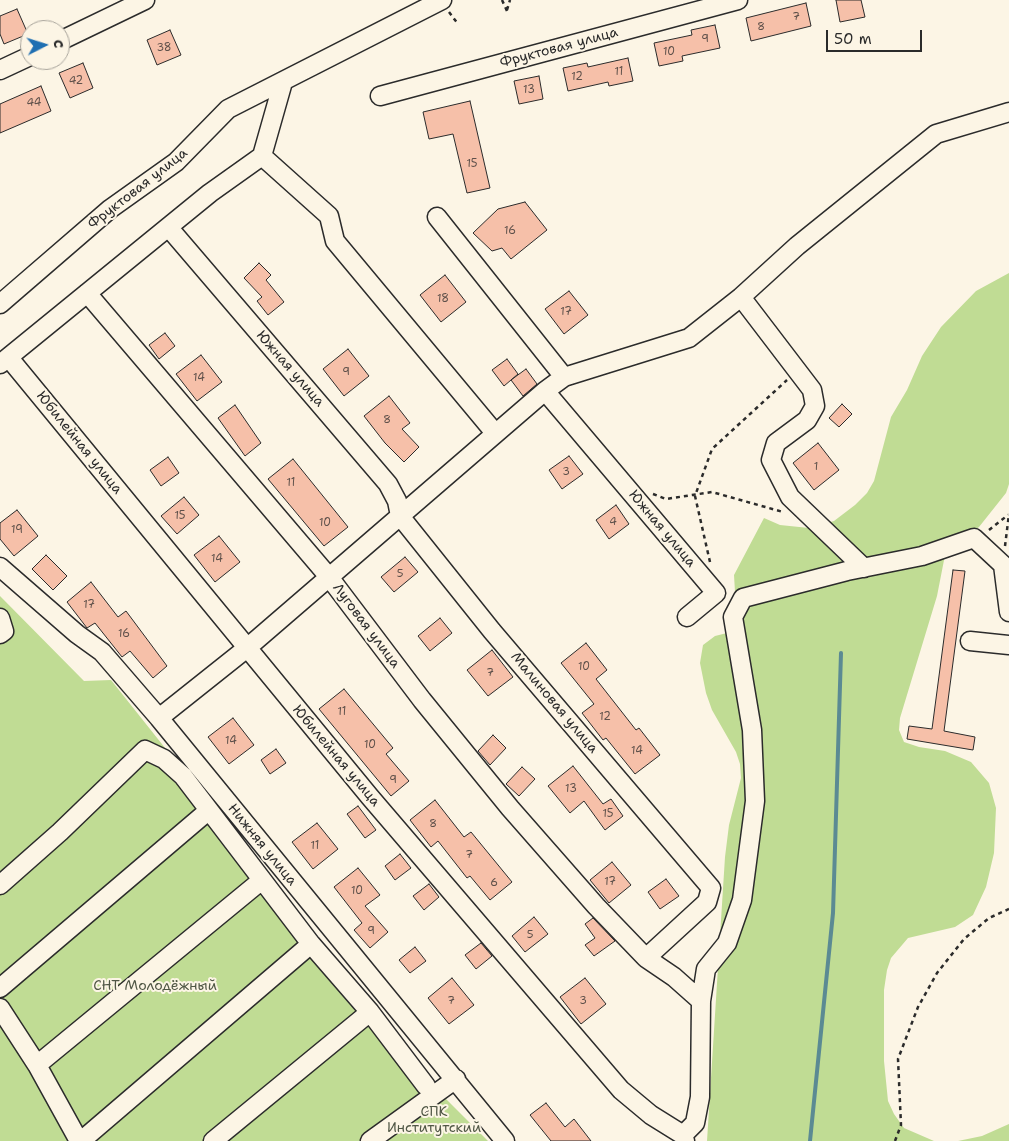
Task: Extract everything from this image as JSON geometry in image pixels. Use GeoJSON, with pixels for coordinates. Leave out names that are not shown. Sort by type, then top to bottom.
{"type":"FeatureCollection","features":[{"type":"Feature","properties":{"kind":"street"},"geometry":{"type":"LineString","coordinates":[[70,36],[145,0]]}},
{"type":"Feature","properties":{"kind":"street","name":"Фруктовая улица"},"geometry":{"type":"LineString","coordinates":[[0,304],[110,209],[176,162],[228,109],[442,0]]}},
{"type":"Feature","properties":{"kind":"street","name":"Фруктовая улица"},"geometry":{"type":"LineString","coordinates":[[380,96],[738,0]]}},
{"type":"Feature","properties":{"kind":"street"},"geometry":{"type":"LineString","coordinates":[[0,70],[20,61]]}},
{"type":"Feature","properties":{"kind":"street"},"geometry":{"type":"LineString","coordinates":[[4,361],[210,193],[262,156],[283,82]]}},
{"type":"Feature","properties":{"kind":"street"},"geometry":{"type":"LineString","coordinates":[[159,718],[247,648],[544,391],[564,377],[690,338],[741,297],[797,246],[936,134],[1009,112]]}},
{"type":"Feature","properties":{"kind":"street"},"geometry":{"type":"LineString","coordinates":[[262,156],[329,216],[335,242],[495,433]]}},
{"type":"Feature","properties":{"kind":"street"},"geometry":{"type":"LineString","coordinates":[[437,217],[564,377]]}},
{"type":"Feature","properties":{"kind":"street","name":"Южная улица"},"geometry":{"type":"LineString","coordinates":[[169,228],[388,484],[397,501],[400,516]]}},
{"type":"Feature","properties":{"kind":"street","name":"Луговая улица"},"geometry":{"type":"LineString","coordinates":[[87,293],[329,577],[422,700],[510,808],[596,906],[646,958],[674,977],[701,1001]]}},
{"type":"Feature","properties":{"kind":"street"},"geometry":{"type":"LineString","coordinates":[[741,297],[812,390],[814,406],[807,420],[776,444],[771,460],[790,497],[864,568]]}},
{"type":"Feature","properties":{"kind":"street","name":"Юбилейная улица"},"geometry":{"type":"LineString","coordinates":[[4,361],[370,796],[621,1090],[651,1115],[684,1138]]}},
{"type":"Feature","properties":{"kind":"street","name":"Южная улица"},"geometry":{"type":"LineString","coordinates":[[544,391],[716,593],[687,617]]}},
{"type":"Feature","properties":{"kind":"street","name":"Малиновая улица"},"geometry":{"type":"LineString","coordinates":[[400,516],[492,631],[711,888],[707,902],[646,958]]}},
{"type":"Feature","properties":{"kind":"street"},"geometry":{"type":"LineString","coordinates":[[684,1138],[695,1123],[700,1097],[701,1001],[706,969],[728,943],[742,900],[756,801],[752,730],[733,617],[743,598],[864,568],[922,556],[974,538],[1003,565],[1009,612]]}},
{"type":"Feature","properties":{"kind":"street","name":"Нижняя улица"},"geometry":{"type":"LineString","coordinates":[[0,568],[77,634],[102,652],[159,718],[505,1141]]}},
{"type":"Feature","properties":{"kind":"street"},"geometry":{"type":"LineString","coordinates":[[0,618],[4,631],[0,634]]}},
{"type":"Feature","properties":{"kind":"street"},"geometry":{"type":"LineString","coordinates":[[970,641],[1009,645]]}},
{"type":"Feature","properties":{"kind":"street"},"geometry":{"type":"LineString","coordinates":[[0,886],[60,832],[145,750],[164,759],[183,776],[311,944],[370,1012],[426,1086]]}},
{"type":"Feature","properties":{"kind":"street"},"geometry":{"type":"LineString","coordinates":[[0,988],[208,810]]}},
{"type":"Feature","properties":{"kind":"street"},"geometry":{"type":"LineString","coordinates":[[37,1065],[262,880]]}},
{"type":"Feature","properties":{"kind":"street"},"geometry":{"type":"LineString","coordinates":[[0,1008],[37,1065],[80,1141],[311,944]]}},
{"type":"Feature","properties":{"kind":"street"},"geometry":{"type":"LineString","coordinates":[[213,1141],[370,1012]]}},
{"type":"Feature","properties":{"kind":"street"},"geometry":{"type":"LineString","coordinates":[[370,1141],[456,1079]]}},
{"type":"Feature","properties":{"kind":"path"},"geometry":{"type":"LineString","coordinates":[[502,0],[507,11],[510,0]]}},
{"type":"Feature","properties":{"kind":"path"},"geometry":{"type":"LineString","coordinates":[[710,564],[695,496],[712,449],[798,371]]}},
{"type":"Feature","properties":{"kind":"path"},"geometry":{"type":"LineString","coordinates":[[648,493],[666,499],[712,492],[788,513]]}},
{"type":"Feature","properties":{"kind":"path"},"geometry":{"type":"LineString","coordinates":[[974,538],[986,533],[1009,514]]}},
{"type":"Feature","properties":{"kind":"path"},"geometry":{"type":"LineString","coordinates":[[1003,565],[1009,514]]}},
{"type":"Feature","properties":{"kind":"path"},"geometry":{"type":"LineString","coordinates":[[895,1141],[902,1125],[898,1059],[918,1006],[936,973],[964,939],[989,918],[1009,909]]}},
{"type":"Feature","properties":{"kind":"green space"},"geometry":{"type":"Polygon","coordinates":[[[1009,273],[1009,484],[1006,493],[979,527],[946,550],[937,596],[900,718],[899,730],[904,742],[919,747],[945,751],[971,762],[989,783],[996,808],[994,853],[986,887],[973,915],[955,927],[908,938],[891,958],[887,970],[884,990],[884,1061],[888,1101],[904,1128],[934,1141],[707,1141],[725,857],[729,825],[741,778],[740,764],[736,752],[712,710],[706,693],[700,663],[703,645],[715,636],[735,631],[741,625],[747,608],[741,595],[735,592],[734,575],[764,518],[780,525],[809,528],[834,521],[867,493],[874,481],[891,417],[907,390],[922,356],[941,327],[976,291],[1009,273]]]}},
{"type":"Feature","properties":{"kind":"green space","name":"СНТ Молодёжный"},"geometry":{"type":"Polygon","coordinates":[[[0,596],[84,681],[111,680],[437,1090],[488,1141],[0,1141],[0,596]]]}},
{"type":"Feature","properties":{"kind":"green space"},"geometry":{"type":"Polygon","coordinates":[[[1009,1124],[1009,1141],[958,1141],[982,1136],[1009,1124]]]}},
{"type":"Feature","properties":{"kind":"building"},"geometry":{"type":"Polygon","coordinates":[[[836,0],[861,0],[865,17],[840,22],[836,0]]]}},
{"type":"Feature","properties":{"kind":"building"},"geometry":{"type":"Polygon","coordinates":[[[806,3],[811,26],[751,41],[746,18],[806,3]]]}},
{"type":"Feature","properties":{"kind":"building"},"geometry":{"type":"Polygon","coordinates":[[[17,9],[22,20],[20,20],[20,37],[4,44],[0,34],[0,16],[17,9]]]}},
{"type":"Feature","properties":{"kind":"building"},"geometry":{"type":"Polygon","coordinates":[[[715,25],[720,48],[682,56],[683,61],[659,66],[654,43],[692,35],[691,30],[715,25]]]}},
{"type":"Feature","properties":{"kind":"building"},"geometry":{"type":"Polygon","coordinates":[[[170,30],[181,55],[157,65],[147,40],[170,30]]]}},
{"type":"Feature","properties":{"kind":"building"},"geometry":{"type":"Polygon","coordinates":[[[628,58],[633,81],[609,86],[608,82],[568,91],[563,68],[587,63],[588,67],[628,58]]]}},
{"type":"Feature","properties":{"kind":"building"},"geometry":{"type":"Polygon","coordinates":[[[83,63],[93,88],[70,98],[59,73],[83,63]]]}},
{"type":"Feature","properties":{"kind":"building"},"geometry":{"type":"Polygon","coordinates":[[[539,76],[543,99],[519,104],[514,81],[539,76]]]}},
{"type":"Feature","properties":{"kind":"building"},"geometry":{"type":"Polygon","coordinates":[[[41,86],[51,111],[0,133],[0,104],[41,86]]]}},
{"type":"Feature","properties":{"kind":"building"},"geometry":{"type":"Polygon","coordinates":[[[470,101],[490,188],[467,193],[453,134],[429,139],[423,112],[470,101]]]}},
{"type":"Feature","properties":{"kind":"building"},"geometry":{"type":"Polygon","coordinates":[[[525,202],[547,230],[511,259],[502,248],[492,251],[473,233],[498,209],[525,202]]]}},
{"type":"Feature","properties":{"kind":"building"},"geometry":{"type":"Polygon","coordinates":[[[259,263],[271,275],[266,280],[284,302],[268,315],[257,301],[262,297],[244,278],[259,263]]]}},
{"type":"Feature","properties":{"kind":"building"},"geometry":{"type":"Polygon","coordinates":[[[445,275],[466,302],[441,322],[420,295],[445,275]]]}},
{"type":"Feature","properties":{"kind":"building"},"geometry":{"type":"Polygon","coordinates":[[[569,291],[588,315],[564,334],[545,309],[569,291]]]}},
{"type":"Feature","properties":{"kind":"building"},"geometry":{"type":"Polygon","coordinates":[[[165,333],[175,346],[159,359],[149,345],[165,333]]]}},
{"type":"Feature","properties":{"kind":"building"},"geometry":{"type":"Polygon","coordinates":[[[348,349],[369,376],[344,396],[323,369],[348,349]]]}},
{"type":"Feature","properties":{"kind":"building"},"geometry":{"type":"Polygon","coordinates":[[[201,355],[222,382],[197,401],[176,374],[201,355]]]}},
{"type":"Feature","properties":{"kind":"building"},"geometry":{"type":"Polygon","coordinates":[[[507,359],[518,374],[504,386],[492,370],[507,359]]]}},
{"type":"Feature","properties":{"kind":"building"},"geometry":{"type":"Polygon","coordinates":[[[526,369],[537,384],[523,396],[511,380],[526,369]]]}},
{"type":"Feature","properties":{"kind":"building"},"geometry":{"type":"Polygon","coordinates":[[[389,396],[410,423],[402,429],[419,447],[404,462],[385,443],[364,416],[389,396]]]}},
{"type":"Feature","properties":{"kind":"building"},"geometry":{"type":"Polygon","coordinates":[[[842,404],[852,414],[839,427],[829,418],[842,404]]]}},
{"type":"Feature","properties":{"kind":"building"},"geometry":{"type":"Polygon","coordinates":[[[235,405],[261,443],[245,456],[218,418],[235,405]]]}},
{"type":"Feature","properties":{"kind":"building"},"geometry":{"type":"Polygon","coordinates":[[[818,443],[839,470],[814,490],[793,463],[818,443]]]}},
{"type":"Feature","properties":{"kind":"building"},"geometry":{"type":"Polygon","coordinates":[[[569,456],[583,474],[562,489],[549,470],[569,456]]]}},
{"type":"Feature","properties":{"kind":"building"},"geometry":{"type":"Polygon","coordinates":[[[168,457],[179,473],[161,486],[150,470],[168,457]]]}},
{"type":"Feature","properties":{"kind":"building"},"geometry":{"type":"Polygon","coordinates":[[[293,459],[348,527],[324,546],[268,479],[293,459]]]}},
{"type":"Feature","properties":{"kind":"building"},"geometry":{"type":"Polygon","coordinates":[[[184,497],[199,515],[177,534],[161,516],[184,497]]]}},
{"type":"Feature","properties":{"kind":"building"},"geometry":{"type":"Polygon","coordinates":[[[616,505],[629,524],[609,539],[596,520],[616,505]]]}},
{"type":"Feature","properties":{"kind":"building"},"geometry":{"type":"Polygon","coordinates":[[[17,510],[38,536],[14,556],[0,539],[0,523],[17,510]]]}},
{"type":"Feature","properties":{"kind":"building"},"geometry":{"type":"Polygon","coordinates":[[[219,536],[240,562],[215,582],[194,555],[219,536]]]}},
{"type":"Feature","properties":{"kind":"building"},"geometry":{"type":"Polygon","coordinates":[[[46,555],[67,576],[53,590],[32,569],[46,555]]]}},
{"type":"Feature","properties":{"kind":"building"},"geometry":{"type":"Polygon","coordinates":[[[405,557],[418,572],[394,592],[381,577],[405,557]]]}},
{"type":"Feature","properties":{"kind":"building"},"geometry":{"type":"Polygon","coordinates":[[[953,570],[965,571],[944,731],[975,737],[973,750],[907,739],[909,726],[932,729],[953,570]]]}},
{"type":"Feature","properties":{"kind":"building"},"geometry":{"type":"Polygon","coordinates":[[[91,582],[118,617],[126,611],[167,666],[153,678],[130,651],[122,657],[95,623],[87,628],[67,602],[91,582]]]}},
{"type":"Feature","properties":{"kind":"building"},"geometry":{"type":"Polygon","coordinates":[[[440,618],[452,633],[430,651],[418,636],[440,618]]]}},
{"type":"Feature","properties":{"kind":"building"},"geometry":{"type":"Polygon","coordinates":[[[586,643],[607,670],[596,679],[636,730],[639,728],[660,755],[635,774],[606,738],[603,740],[582,713],[594,704],[561,663],[586,643]]]}},
{"type":"Feature","properties":{"kind":"building"},"geometry":{"type":"Polygon","coordinates":[[[492,650],[513,677],[488,696],[467,670],[492,650]]]}},
{"type":"Feature","properties":{"kind":"building"},"geometry":{"type":"Polygon","coordinates":[[[344,689],[393,748],[386,754],[409,781],[391,796],[319,709],[344,689]]]}},
{"type":"Feature","properties":{"kind":"building"},"geometry":{"type":"Polygon","coordinates":[[[233,718],[254,745],[229,764],[208,737],[233,718]]]}},
{"type":"Feature","properties":{"kind":"building"},"geometry":{"type":"Polygon","coordinates":[[[493,735],[506,748],[490,765],[478,751],[493,735]]]}},
{"type":"Feature","properties":{"kind":"building"},"geometry":{"type":"Polygon","coordinates":[[[276,749],[286,763],[270,774],[261,760],[276,749]]]}},
{"type":"Feature","properties":{"kind":"building"},"geometry":{"type":"Polygon","coordinates":[[[573,766],[603,804],[611,799],[623,816],[605,830],[584,801],[570,813],[548,786],[573,766]]]}},
{"type":"Feature","properties":{"kind":"building"},"geometry":{"type":"Polygon","coordinates":[[[522,767],[535,779],[519,796],[506,784],[522,767]]]}},
{"type":"Feature","properties":{"kind":"building"},"geometry":{"type":"Polygon","coordinates":[[[435,800],[464,837],[471,832],[512,882],[490,900],[470,876],[467,878],[438,841],[431,847],[410,820],[435,800]]]}},
{"type":"Feature","properties":{"kind":"building"},"geometry":{"type":"Polygon","coordinates":[[[358,806],[376,830],[365,838],[347,814],[358,806]]]}},
{"type":"Feature","properties":{"kind":"building"},"geometry":{"type":"Polygon","coordinates":[[[317,823],[338,849],[313,869],[292,842],[317,823]]]}},
{"type":"Feature","properties":{"kind":"building"},"geometry":{"type":"Polygon","coordinates":[[[400,854],[411,868],[395,880],[385,866],[400,854]]]}},
{"type":"Feature","properties":{"kind":"building"},"geometry":{"type":"Polygon","coordinates":[[[612,862],[631,885],[609,903],[590,880],[612,862]]]}},
{"type":"Feature","properties":{"kind":"building"},"geometry":{"type":"Polygon","coordinates":[[[358,868],[380,895],[365,906],[388,932],[370,948],[354,930],[362,923],[334,887],[358,868]]]}},
{"type":"Feature","properties":{"kind":"building"},"geometry":{"type":"Polygon","coordinates":[[[666,879],[679,896],[660,909],[648,892],[666,879]]]}},
{"type":"Feature","properties":{"kind":"building"},"geometry":{"type":"Polygon","coordinates":[[[429,884],[439,897],[424,910],[413,896],[429,884]]]}},
{"type":"Feature","properties":{"kind":"building"},"geometry":{"type":"Polygon","coordinates":[[[534,917],[548,934],[525,952],[512,936],[534,917]]]}},
{"type":"Feature","properties":{"kind":"building"},"geometry":{"type":"Polygon","coordinates":[[[593,918],[615,941],[594,956],[585,945],[595,938],[585,924],[593,918]]]}},
{"type":"Feature","properties":{"kind":"building"},"geometry":{"type":"Polygon","coordinates":[[[481,943],[492,956],[476,969],[465,955],[481,943]]]}},
{"type":"Feature","properties":{"kind":"building"},"geometry":{"type":"Polygon","coordinates":[[[415,947],[426,961],[410,973],[399,960],[415,947]]]}},
{"type":"Feature","properties":{"kind":"building"},"geometry":{"type":"Polygon","coordinates":[[[452,978],[474,1005],[449,1024],[428,998],[452,978]]]}},
{"type":"Feature","properties":{"kind":"building"},"geometry":{"type":"Polygon","coordinates":[[[585,978],[606,1004],[581,1024],[560,997],[585,978]]]}},
{"type":"Feature","properties":{"kind":"building"},"geometry":{"type":"Polygon","coordinates":[[[546,1103],[565,1127],[574,1119],[591,1141],[551,1141],[530,1115],[546,1103]]]}},
{"type":"Feature","properties":{"kind":"waterway"},"geometry":{"type":"LineString","coordinates":[[810,1141],[833,913],[841,653]]}},
{"type":"Feature","properties":{"kind":"park label","name":"СПК Институтский"},"geometry":{"type":"Point","coordinates":[434,1120]}}]}
